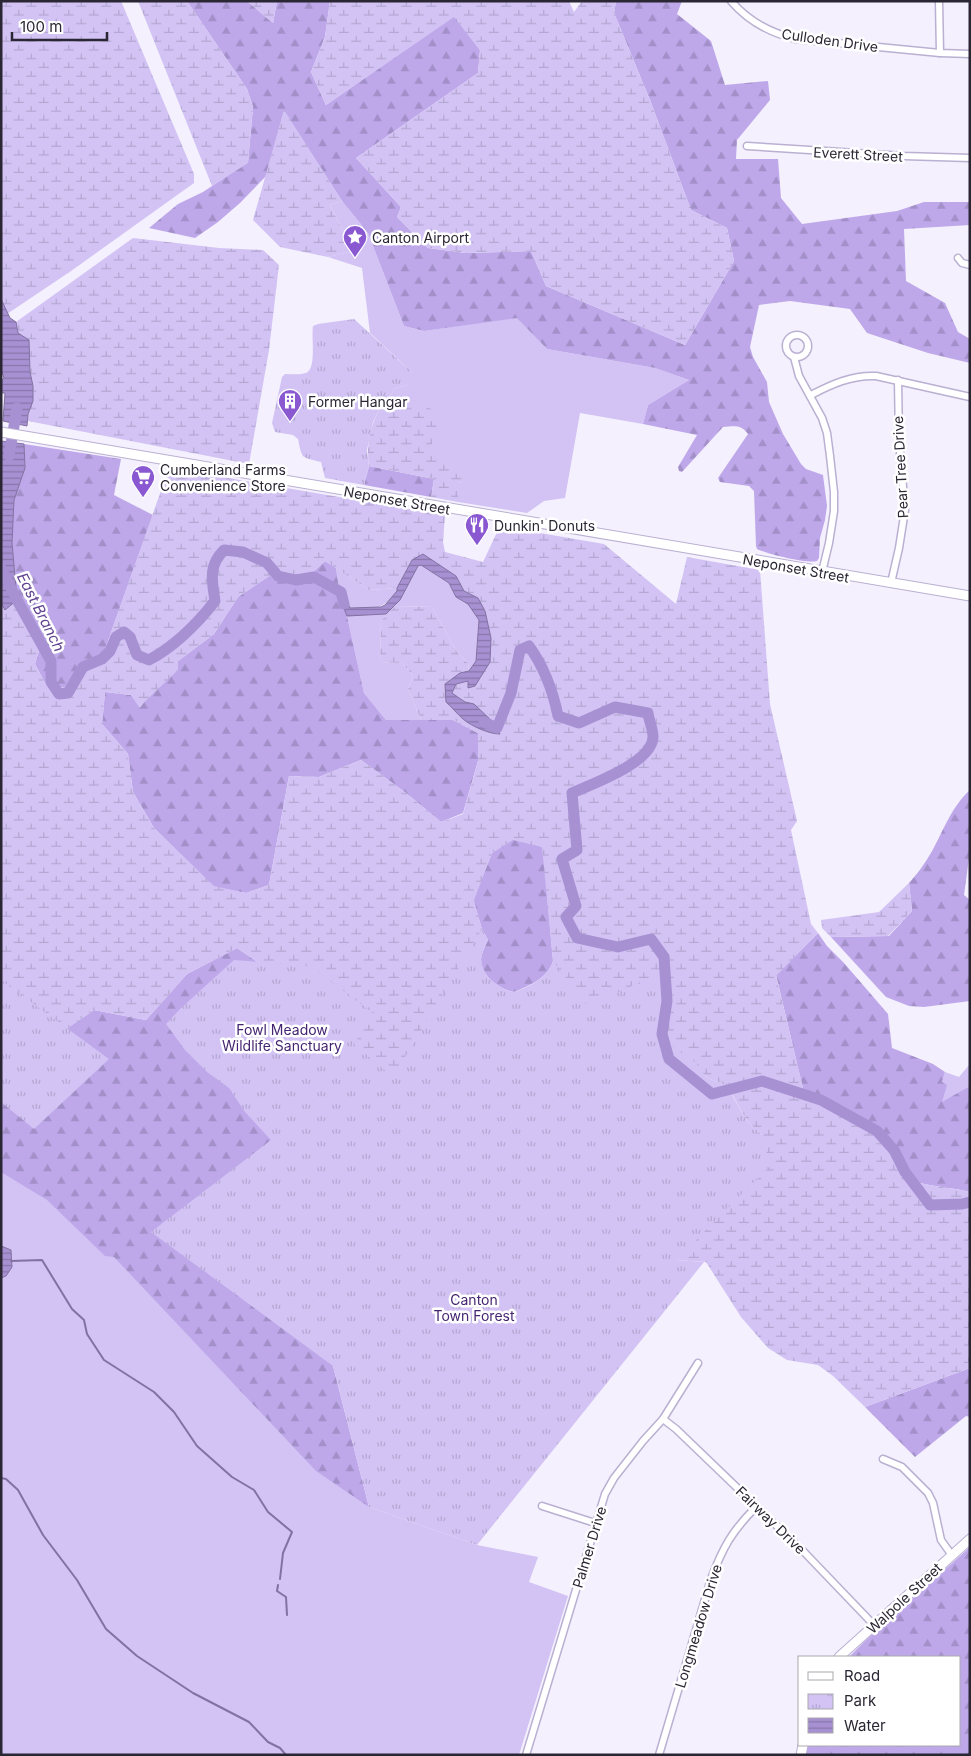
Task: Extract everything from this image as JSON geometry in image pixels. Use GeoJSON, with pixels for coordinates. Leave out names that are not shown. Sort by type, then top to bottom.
{"type":"FeatureCollection","features":[{"type":"Feature","properties":{"kind":"main road","name":"Neponset Street"},"geometry":{"type":"LineString","coordinates":[[1,432],[970,596]]}},
{"type":"Feature","properties":{"kind":"main road","name":"Walpole Street"},"geometry":{"type":"LineString","coordinates":[[840,1656],[970,1538]]}},
{"type":"Feature","properties":{"kind":"street","name":"Culloden Drive"},"geometry":{"type":"LineString","coordinates":[[731,1],[757,24],[786,36],[940,54],[970,54]]}},
{"type":"Feature","properties":{"kind":"street"},"geometry":{"type":"LineString","coordinates":[[939,1],[940,54]]}},
{"type":"Feature","properties":{"kind":"street","name":"Everett Street"},"geometry":{"type":"LineString","coordinates":[[747,146],[895,156],[970,158]]}},
{"type":"Feature","properties":{"kind":"street"},"geometry":{"type":"LineString","coordinates":[[958,258],[962,263],[970,265]]}},
{"type":"Feature","properties":{"kind":"street"},"geometry":{"type":"LineString","coordinates":[[794,357],[799,376],[811,395],[827,433],[834,492],[834,511],[822,572]]}},
{"type":"Feature","properties":{"kind":"street"},"geometry":{"type":"LineString","coordinates":[[811,395],[835,383],[863,375],[898,380],[970,397]]}},
{"type":"Feature","properties":{"kind":"street","name":"Pear Tree Drive"},"geometry":{"type":"LineString","coordinates":[[891,584],[905,510],[899,440],[898,380]]}},
{"type":"Feature","properties":{"kind":"street","name":"Palmer Drive"},"geometry":{"type":"LineString","coordinates":[[526,1755],[605,1494],[614,1478],[663,1419],[698,1363]]}},
{"type":"Feature","properties":{"kind":"street","name":"Fairway Drive"},"geometry":{"type":"LineString","coordinates":[[663,1419],[805,1553],[874,1626]]}},
{"type":"Feature","properties":{"kind":"street"},"geometry":{"type":"LineString","coordinates":[[883,1459],[902,1467],[928,1493],[933,1503],[941,1542],[951,1554]]}},
{"type":"Feature","properties":{"kind":"street"},"geometry":{"type":"LineString","coordinates":[[542,1506],[596,1523]]}},
{"type":"Feature","properties":{"kind":"street","name":"Longmeadow Drive"},"geometry":{"type":"LineString","coordinates":[[659,1755],[711,1579],[721,1553],[729,1538],[756,1507]]}},
{"type":"Feature","properties":{"kind":"green space"},"geometry":{"type":"Polygon","coordinates":[[[1,1],[121,1],[194,174],[194,183],[71,271],[7,314],[1,299],[1,1]]]}},
{"type":"Feature","properties":{"kind":"green space"},"geometry":{"type":"Polygon","coordinates":[[[138,1],[187,1],[247,89],[253,107],[248,163],[212,186],[138,1]]]}},
{"type":"Feature","properties":{"kind":"green space"},"geometry":{"type":"Polygon","coordinates":[[[187,1],[247,1],[273,23],[277,1],[330,1],[325,37],[311,72],[326,105],[454,16],[480,50],[478,73],[356,158],[401,207],[397,217],[428,248],[466,253],[531,251],[546,286],[685,345],[734,261],[727,228],[691,210],[650,100],[614,13],[616,1],[682,1],[677,14],[711,41],[725,85],[768,81],[770,100],[737,140],[736,159],[778,159],[781,198],[802,224],[897,211],[924,202],[970,202],[970,225],[904,229],[906,281],[945,303],[958,332],[970,339],[970,363],[928,353],[867,333],[850,309],[790,301],[759,305],[750,347],[753,357],[767,382],[769,402],[783,434],[801,464],[806,469],[823,475],[827,506],[817,561],[787,558],[757,549],[754,491],[749,486],[720,482],[718,478],[748,434],[743,429],[737,426],[723,427],[682,472],[679,471],[678,467],[697,435],[643,424],[648,405],[689,380],[655,368],[547,349],[517,318],[424,331],[404,326],[368,233],[342,201],[284,111],[266,176],[240,203],[195,238],[149,228],[178,204],[203,192],[248,162],[253,107],[247,89],[187,1]]]}},
{"type":"Feature","properties":{"kind":"green space"},"geometry":{"type":"Polygon","coordinates":[[[247,1],[277,1],[273,23],[247,1]]]}},
{"type":"Feature","properties":{"kind":"green space"},"geometry":{"type":"Polygon","coordinates":[[[330,1],[569,1],[574,12],[582,1],[616,1],[614,13],[650,100],[691,210],[727,228],[734,261],[685,345],[546,286],[531,251],[466,253],[428,248],[397,217],[401,207],[356,158],[478,73],[480,50],[454,17],[326,105],[311,72],[325,37],[330,1]]]}},
{"type":"Feature","properties":{"kind":"green space"},"geometry":{"type":"Polygon","coordinates":[[[284,110],[342,201],[330,205],[353,251],[328,257],[280,247],[253,220],[284,110]]]}},
{"type":"Feature","properties":{"kind":"green space"},"geometry":{"type":"Polygon","coordinates":[[[342,201],[368,233],[404,326],[424,331],[517,317],[547,349],[655,368],[689,380],[648,405],[643,424],[580,413],[565,498],[544,501],[527,513],[458,502],[458,483],[465,481],[430,445],[405,409],[380,408],[396,388],[409,385],[413,373],[370,333],[362,268],[328,257],[353,251],[330,205],[342,201]]]}},
{"type":"Feature","properties":{"kind":"green space"},"geometry":{"type":"Polygon","coordinates":[[[133,238],[219,248],[263,250],[279,265],[269,350],[249,464],[28,421],[28,414],[33,401],[30,356],[18,333],[16,322],[133,238]]]}},
{"type":"Feature","properties":{"kind":"green space"},"geometry":{"type":"Polygon","coordinates":[[[354,319],[413,373],[415,377],[409,385],[396,388],[380,408],[373,422],[367,450],[369,466],[364,485],[325,478],[321,462],[304,456],[298,439],[293,435],[275,432],[272,423],[282,377],[285,374],[306,373],[311,366],[313,359],[313,326],[354,319]]]}},
{"type":"Feature","properties":{"kind":"green space"},"geometry":{"type":"Polygon","coordinates":[[[411,399],[435,411],[440,431],[431,445],[466,481],[458,483],[458,502],[431,497],[434,479],[369,466],[368,450],[370,436],[380,408],[405,409],[411,399]]]}},
{"type":"Feature","properties":{"kind":"green space"},"geometry":{"type":"Polygon","coordinates":[[[24,444],[121,459],[114,495],[153,515],[104,652],[89,661],[67,688],[45,683],[35,664],[41,644],[17,600],[12,543],[14,499],[25,468],[24,444]]]}},
{"type":"Feature","properties":{"kind":"green space"},"geometry":{"type":"Polygon","coordinates":[[[369,466],[434,479],[431,497],[364,485],[369,466]]]}},
{"type":"Feature","properties":{"kind":"green space"},"geometry":{"type":"Polygon","coordinates":[[[169,468],[445,515],[443,542],[445,552],[483,562],[500,526],[604,544],[676,604],[687,557],[760,570],[770,704],[797,821],[791,830],[811,924],[818,933],[776,976],[804,1092],[829,1100],[847,1110],[857,1121],[882,1132],[895,1143],[913,1181],[970,1192],[970,1368],[865,1407],[833,1376],[818,1365],[787,1360],[768,1348],[741,1317],[706,1262],[675,1260],[762,1135],[747,1121],[732,1094],[756,1080],[723,1083],[714,1081],[704,1075],[698,1067],[665,1042],[667,1027],[343,1120],[298,990],[237,948],[187,974],[146,1020],[94,1010],[1,1073],[1,604],[5,610],[17,600],[41,644],[35,664],[45,683],[52,679],[58,686],[67,688],[89,661],[104,652],[169,468]],[[412,560],[397,588],[369,590],[325,561],[313,572],[289,581],[269,576],[238,597],[214,634],[178,661],[178,670],[139,707],[131,695],[105,692],[102,724],[128,754],[133,792],[154,828],[214,886],[246,893],[269,885],[289,776],[319,777],[361,760],[441,822],[463,814],[478,761],[478,733],[453,720],[421,720],[408,689],[413,676],[402,663],[380,662],[381,621],[395,606],[432,607],[457,652],[468,663],[469,671],[460,673],[446,702],[455,709],[461,718],[465,702],[452,693],[456,684],[468,681],[475,686],[485,611],[478,598],[464,591],[456,576],[412,560]],[[513,840],[492,853],[474,900],[482,929],[488,940],[481,958],[484,970],[497,986],[509,992],[519,991],[540,980],[549,972],[553,961],[542,847],[513,840]]]}},
{"type":"Feature","properties":{"kind":"green space"},"geometry":{"type":"Polygon","coordinates":[[[325,561],[336,568],[341,601],[347,616],[364,693],[386,720],[453,720],[478,733],[478,761],[463,813],[441,822],[361,760],[319,777],[289,776],[269,885],[246,893],[214,887],[154,828],[133,792],[128,754],[102,724],[105,692],[131,695],[140,707],[178,661],[214,634],[238,597],[269,576],[313,572],[325,561]]]}},
{"type":"Feature","properties":{"kind":"green space"},"geometry":{"type":"Polygon","coordinates":[[[421,565],[449,583],[456,597],[468,604],[479,620],[476,661],[469,671],[468,663],[457,652],[432,607],[395,606],[418,566],[421,565]]]}},
{"type":"Feature","properties":{"kind":"green space"},"geometry":{"type":"Polygon","coordinates":[[[336,568],[369,590],[397,588],[398,591],[382,606],[349,608],[339,588],[336,568]]]}},
{"type":"Feature","properties":{"kind":"green space"},"geometry":{"type":"Polygon","coordinates":[[[386,614],[381,621],[380,662],[402,663],[413,676],[408,689],[421,720],[386,720],[364,693],[347,616],[386,614]]]}},
{"type":"Feature","properties":{"kind":"green space"},"geometry":{"type":"Polygon","coordinates":[[[970,790],[970,851],[964,895],[970,900],[970,1001],[924,1007],[909,1006],[886,997],[831,937],[889,936],[912,911],[909,883],[932,852],[956,806],[970,790]]]}},
{"type":"Feature","properties":{"kind":"green space"},"geometry":{"type":"Polygon","coordinates":[[[513,839],[543,847],[553,961],[551,967],[542,977],[514,992],[497,985],[484,971],[481,959],[488,940],[482,929],[473,900],[492,853],[513,839]]]}},
{"type":"Feature","properties":{"kind":"green space"},"geometry":{"type":"Polygon","coordinates":[[[909,883],[912,911],[888,936],[831,937],[822,928],[821,920],[879,912],[909,883]]]}},
{"type":"Feature","properties":{"kind":"green space","name":"Canton Town Forest"},"geometry":{"type":"Polygon","coordinates":[[[482,929],[488,940],[481,959],[484,971],[497,985],[514,992],[542,977],[551,967],[553,961],[588,1007],[665,970],[668,1026],[665,1033],[666,1042],[696,1063],[704,1075],[714,1081],[723,1083],[757,1079],[732,1095],[747,1121],[762,1135],[770,1166],[676,1260],[704,1262],[477,1545],[369,1507],[333,1366],[151,1232],[271,1140],[245,1112],[229,1088],[207,1072],[185,1050],[166,1024],[180,1009],[234,960],[310,966],[373,1013],[354,1044],[393,1077],[482,929]]]}},
{"type":"Feature","properties":{"kind":"green space"},"geometry":{"type":"Polygon","coordinates":[[[818,933],[827,946],[888,1014],[892,1048],[933,1064],[945,1072],[942,1082],[947,1085],[942,1102],[970,1086],[970,1192],[913,1181],[895,1143],[882,1132],[857,1121],[847,1110],[829,1100],[804,1093],[776,975],[818,933]]]}},
{"type":"Feature","properties":{"kind":"green space","name":"Fowl Meadow Wildlife Sanctuary"},"geometry":{"type":"Polygon","coordinates":[[[237,948],[298,990],[333,1366],[369,1507],[316,1471],[114,1257],[105,1256],[47,1200],[1,1172],[1,1073],[94,1010],[146,1020],[187,974],[237,948]]]}},
{"type":"Feature","properties":{"kind":"green space"},"geometry":{"type":"Polygon","coordinates":[[[1,980],[109,1059],[34,1129],[1,1102],[1,980]]]}},
{"type":"Feature","properties":{"kind":"green space"},"geometry":{"type":"Polygon","coordinates":[[[970,1064],[970,1086],[942,1103],[942,1082],[945,1072],[959,1077],[970,1064]]]}},
{"type":"Feature","properties":{"kind":"green space"},"geometry":{"type":"Polygon","coordinates":[[[49,1144],[369,1507],[477,1545],[538,1557],[529,1582],[568,1596],[519,1755],[1,1755],[1,1163],[49,1144]]]}},
{"type":"Feature","properties":{"kind":"green space"},"geometry":{"type":"Polygon","coordinates":[[[970,1368],[970,1417],[966,1416],[915,1457],[865,1407],[970,1368]]]}},
{"type":"Feature","properties":{"kind":"green space"},"geometry":{"type":"Polygon","coordinates":[[[970,1547],[970,1755],[805,1755],[807,1746],[961,1746],[961,1656],[850,1656],[970,1547]]]}},
{"type":"Feature","properties":{"kind":"water"},"geometry":{"type":"Polygon","coordinates":[[[1,299],[10,318],[16,322],[18,333],[29,340],[33,401],[28,414],[27,426],[3,421],[5,393],[1,393],[1,381],[4,378],[1,369],[1,299]]]}},
{"type":"Feature","properties":{"kind":"water"},"geometry":{"type":"Polygon","coordinates":[[[1,441],[24,444],[25,468],[14,500],[12,543],[17,600],[5,610],[1,603],[1,441]]]}},
{"type":"Feature","properties":{"kind":"water"},"geometry":{"type":"Polygon","coordinates":[[[423,554],[456,576],[464,591],[478,598],[485,611],[491,638],[490,662],[475,686],[468,688],[468,681],[456,684],[452,693],[465,702],[474,704],[493,722],[500,734],[486,731],[471,724],[446,702],[445,684],[460,673],[469,671],[476,661],[479,620],[468,604],[456,597],[449,583],[421,565],[418,566],[400,600],[386,614],[347,616],[341,601],[339,588],[350,608],[381,607],[397,591],[412,560],[423,554]]]}},
{"type":"Feature","properties":{"kind":"water"},"geometry":{"type":"Polygon","coordinates":[[[1,1246],[11,1250],[12,1267],[6,1276],[1,1278],[1,1246]]]}},
{"type":"Feature","properties":{"kind":"waterway"},"geometry":{"type":"LineString","coordinates":[[9,456],[17,408]]}},
{"type":"Feature","properties":{"kind":"waterway","name":"East Branch"},"geometry":{"type":"LineString","coordinates":[[1,568],[51,661],[51,682],[59,694],[68,693],[83,667],[102,659],[110,651],[116,637],[124,632],[130,637],[137,655],[149,660],[177,641],[201,618],[215,601],[212,580],[213,568],[224,550],[243,552],[267,563],[278,576],[296,580],[314,577],[341,592],[344,604]]}},
{"type":"Feature","properties":{"kind":"waterway","name":"East Branch"},"geometry":{"type":"LineString","coordinates":[[484,722],[497,728],[511,693],[520,650],[529,646],[547,680],[558,716],[579,723],[615,707],[648,713],[653,737],[650,747],[643,755],[620,771],[572,793],[577,850],[562,859],[576,906],[566,917],[577,938],[618,947],[651,939],[664,957],[667,1001],[662,1034],[669,1059],[712,1094],[762,1081],[821,1100],[877,1131],[894,1150],[905,1172],[930,1205],[970,1202]]}},
{"type":"Feature","properties":{"kind":"waterway"},"geometry":{"type":"LineString","coordinates":[[11,1261],[42,1260],[72,1309],[84,1320],[87,1334],[104,1360],[154,1392],[174,1412],[197,1446],[232,1477],[254,1490],[268,1512],[292,1532],[283,1553],[280,1579]]}},
{"type":"Feature","properties":{"kind":"waterway"},"geometry":{"type":"LineString","coordinates":[[1,1478],[6,1479],[18,1490],[43,1535],[77,1580],[106,1629],[137,1656],[193,1693],[249,1722],[268,1742],[280,1748],[286,1755]]}},
{"type":"Feature","properties":{"kind":"waterway"},"geometry":{"type":"LineString","coordinates":[[278,1585],[277,1591],[286,1597],[287,1615]]}},
{"type":"Feature","properties":{"kind":"place","name":"Canton Airport"},"geometry":{"type":"Point","coordinates":[355,258]}},
{"type":"Feature","properties":{"kind":"place","name":"Former Hangar"},"geometry":{"type":"Point","coordinates":[290,422]}},
{"type":"Feature","properties":{"kind":"place","name":"Cumberland Farms Convenience Store"},"geometry":{"type":"Point","coordinates":[143,498]}},
{"type":"Feature","properties":{"kind":"place","name":"Dunkin' Donuts"},"geometry":{"type":"Point","coordinates":[477,546]}}]}
